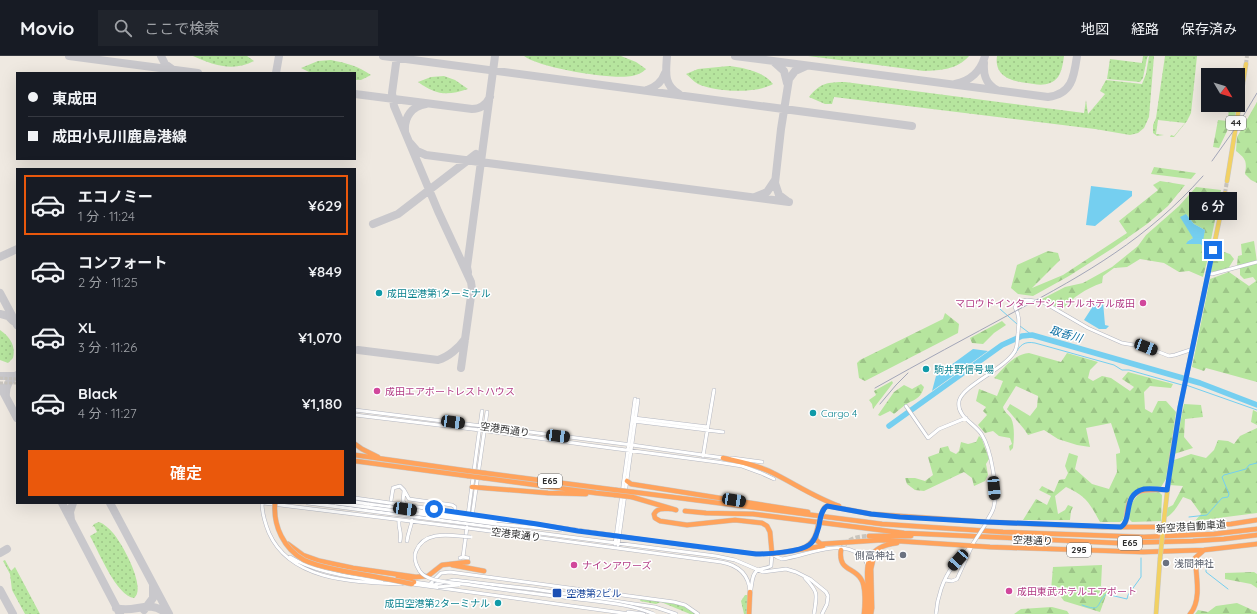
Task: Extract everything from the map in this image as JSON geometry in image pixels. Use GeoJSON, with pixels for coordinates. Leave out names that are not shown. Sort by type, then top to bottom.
{"type":"FeatureCollection","features":[{"type":"Feature","properties":{"kind":"highway"},"geometry":{"type":"LineString","coordinates":[[356,441],[362,448],[373,455]]}},
{"type":"Feature","properties":{"kind":"highway"},"geometry":{"type":"LineString","coordinates":[[356,445],[373,455],[396,461]]}},
{"type":"Feature","properties":{"kind":"highway"},"geometry":{"type":"LineString","coordinates":[[356,455],[396,461]]}},
{"type":"Feature","properties":{"kind":"highway"},"geometry":{"type":"LineString","coordinates":[[723,458],[752,465],[772,472],[825,500],[862,513]]}},
{"type":"Feature","properties":{"kind":"highway","name":"E65"},"geometry":{"type":"LineString","coordinates":[[396,461],[469,471],[484,476],[596,493],[615,492]]}},
{"type":"Feature","properties":{"kind":"highway","name":"E65"},"geometry":{"type":"LineString","coordinates":[[356,462],[468,476],[484,476],[838,519]]}},
{"type":"Feature","properties":{"kind":"highway"},"geometry":{"type":"LineString","coordinates":[[627,481],[632,484],[801,511],[838,519]]}},
{"type":"Feature","properties":{"kind":"highway"},"geometry":{"type":"LineString","coordinates":[[474,488],[577,495],[596,493]]}},
{"type":"Feature","properties":{"kind":"highway"},"geometry":{"type":"LineString","coordinates":[[1121,527],[1126,521],[1129,504],[1137,493],[1144,489],[1167,490]]}},
{"type":"Feature","properties":{"kind":"highway","name":"E65"},"geometry":{"type":"LineString","coordinates":[[632,494],[674,509],[657,510],[654,514],[654,518],[660,521],[690,526],[735,520],[762,523],[767,526],[770,532],[772,554]]}},
{"type":"Feature","properties":{"kind":"highway"},"geometry":{"type":"LineString","coordinates":[[275,504],[274,514],[281,536],[291,550],[304,560],[320,566],[413,583]]}},
{"type":"Feature","properties":{"kind":"highway","name":"空港通り"},"geometry":{"type":"LineString","coordinates":[[1257,520],[1230,524],[1188,527],[986,524],[862,513],[829,506],[825,507],[823,510],[816,534],[816,540],[819,543],[882,540],[914,543],[973,544],[1122,552],[1204,550],[1257,544]]}},
{"type":"Feature","properties":{"kind":"highway","name":"E65"},"geometry":{"type":"LineString","coordinates":[[685,511],[753,514],[881,531],[968,535]]}},
{"type":"Feature","properties":{"kind":"highway","name":"新空港自動車道"},"geometry":{"type":"LineString","coordinates":[[838,519],[919,527],[1109,537],[1186,536],[1257,529]]}},
{"type":"Feature","properties":{"kind":"highway"},"geometry":{"type":"LineString","coordinates":[[1126,521],[1133,527]]}},
{"type":"Feature","properties":{"kind":"highway"},"geometry":{"type":"LineString","coordinates":[[772,554],[805,547],[811,543],[816,534]]}},
{"type":"Feature","properties":{"kind":"highway","name":"新空港自動車道"},"geometry":{"type":"LineString","coordinates":[[968,535],[1117,543],[1151,543],[1216,540],[1257,534]]}},
{"type":"Feature","properties":{"kind":"highway"},"geometry":{"type":"LineString","coordinates":[[869,536],[968,535]]}},
{"type":"Feature","properties":{"kind":"highway"},"geometry":{"type":"LineString","coordinates":[[284,540],[298,552],[311,558],[399,577],[413,583]]}},
{"type":"Feature","properties":{"kind":"highway","name":"295"},"geometry":{"type":"LineString","coordinates":[[772,554],[835,543]]}},
{"type":"Feature","properties":{"kind":"highway"},"geometry":{"type":"LineString","coordinates":[[866,614],[868,608],[867,564],[872,554],[883,546],[914,543]]}},
{"type":"Feature","properties":{"kind":"highway"},"geometry":{"type":"LineString","coordinates":[[871,614],[871,565],[875,554],[883,546]]}},
{"type":"Feature","properties":{"kind":"highway"},"geometry":{"type":"LineString","coordinates":[[842,550],[841,558],[844,565],[862,581],[866,614]]}},
{"type":"Feature","properties":{"kind":"highway"},"geometry":{"type":"LineString","coordinates":[[1195,558],[1204,550]]}},
{"type":"Feature","properties":{"kind":"highway"},"geometry":{"type":"LineString","coordinates":[[1186,551],[1195,558],[1197,601],[1190,614]]}},
{"type":"Feature","properties":{"kind":"highway"},"geometry":{"type":"LineString","coordinates":[[382,573],[423,577],[430,574],[439,566],[468,560]]}},
{"type":"Feature","properties":{"kind":"highway"},"geometry":{"type":"LineString","coordinates":[[448,564],[484,571]]}},
{"type":"Feature","properties":{"kind":"highway"},"geometry":{"type":"LineString","coordinates":[[749,614],[750,592]]}},
{"type":"Feature","properties":{"kind":"main road","name":"44"},"geometry":{"type":"LineString","coordinates":[[1227,181],[1246,64]]}},
{"type":"Feature","properties":{"kind":"main road"},"geometry":{"type":"LineString","coordinates":[[1156,614],[1167,490],[1180,407],[1225,193]]}},
{"type":"Feature","properties":{"kind":"street"},"geometry":{"type":"LineString","coordinates":[[1208,273],[1212,274],[1257,262]]}},
{"type":"Feature","properties":{"kind":"street"},"geometry":{"type":"LineString","coordinates":[[945,580],[952,581],[957,579],[973,544],[992,512],[995,499],[991,459],[982,434],[961,412],[959,402],[963,394],[1006,361],[1014,351],[1017,343],[1019,320],[1015,307],[1018,302],[1027,300],[1043,302],[1088,328],[1122,343],[1146,347],[1169,356],[1193,349]]}},
{"type":"Feature","properties":{"kind":"street"},"geometry":{"type":"LineString","coordinates":[[703,458],[714,390]]}},
{"type":"Feature","properties":{"kind":"street"},"geometry":{"type":"LineString","coordinates":[[617,543],[636,400]]}},
{"type":"Feature","properties":{"kind":"street"},"geometry":{"type":"LineString","coordinates":[[906,406],[928,438],[939,429],[966,418]]}},
{"type":"Feature","properties":{"kind":"street","name":"空港西通り"},"geometry":{"type":"LineString","coordinates":[[356,410],[630,445],[742,466],[774,479]]}},
{"type":"Feature","properties":{"kind":"street"},"geometry":{"type":"LineString","coordinates":[[482,411],[483,426]]}},
{"type":"Feature","properties":{"kind":"street"},"geometry":{"type":"LineString","coordinates":[[468,560],[461,557],[470,524],[482,430],[487,412]]}},
{"type":"Feature","properties":{"kind":"street","name":"空港西通り"},"geometry":{"type":"LineString","coordinates":[[356,415],[482,430],[629,450],[703,458],[742,458],[762,462]]}},
{"type":"Feature","properties":{"kind":"street"},"geometry":{"type":"LineString","coordinates":[[633,420],[723,432]]}},
{"type":"Feature","properties":{"kind":"street"},"geometry":{"type":"LineString","coordinates":[[616,547],[627,481],[629,450]]}},
{"type":"Feature","properties":{"kind":"street"},"geometry":{"type":"LineString","coordinates":[[390,507],[393,488],[400,486],[404,491],[409,499],[452,505],[455,507],[455,510],[449,513],[408,507],[403,501],[404,491]]}},
{"type":"Feature","properties":{"kind":"street"},"geometry":{"type":"LineString","coordinates":[[468,528],[466,524],[474,488]]}},
{"type":"Feature","properties":{"kind":"street"},"geometry":{"type":"LineString","coordinates":[[356,498],[747,554],[772,554],[780,558],[835,548],[845,548],[866,560],[867,564]]}},
{"type":"Feature","properties":{"kind":"street"},"geometry":{"type":"LineString","coordinates":[[356,502],[496,521],[536,528]]}},
{"type":"Feature","properties":{"kind":"street"},"geometry":{"type":"LineString","coordinates":[[263,504],[263,515],[274,541],[282,551],[305,569],[352,581],[413,583],[630,614]]}},
{"type":"Feature","properties":{"kind":"street","name":"空港東通り"},"geometry":{"type":"LineString","coordinates":[[271,504],[616,547],[729,563],[738,568],[745,575],[749,583],[750,592]]}},
{"type":"Feature","properties":{"kind":"street","name":"空港東通り"},"geometry":{"type":"LineString","coordinates":[[316,504],[726,558],[735,560],[758,570]]}},
{"type":"Feature","properties":{"kind":"street"},"geometry":{"type":"LineString","coordinates":[[344,504],[536,528],[578,531]]}},
{"type":"Feature","properties":{"kind":"street"},"geometry":{"type":"LineString","coordinates":[[407,541],[408,532],[412,521],[409,516]]}},
{"type":"Feature","properties":{"kind":"street"},"geometry":{"type":"LineString","coordinates":[[399,520],[398,526],[402,532],[400,541]]}},
{"type":"Feature","properties":{"kind":"street"},"geometry":{"type":"LineString","coordinates":[[496,521],[537,524]]}},
{"type":"Feature","properties":{"kind":"street"},"geometry":{"type":"LineString","coordinates":[[471,537],[442,535],[431,537],[422,542],[416,550],[415,560],[417,568],[426,576],[441,581],[611,603],[654,614]]}},
{"type":"Feature","properties":{"kind":"street"},"geometry":{"type":"LineString","coordinates":[[936,614],[945,580],[952,567],[973,544]]}},
{"type":"Feature","properties":{"kind":"street"},"geometry":{"type":"LineString","coordinates":[[282,551],[297,561],[323,570],[366,579],[386,582],[430,584],[644,614]]}},
{"type":"Feature","properties":{"kind":"street"},"geometry":{"type":"LineString","coordinates":[[750,592],[754,575],[758,570],[767,569],[771,566],[772,554]]}},
{"type":"Feature","properties":{"kind":"street"},"geometry":{"type":"LineString","coordinates":[[758,570],[766,572],[792,570],[822,588],[827,594],[827,604],[822,614]]}},
{"type":"Feature","properties":{"kind":"street"},"geometry":{"type":"LineString","coordinates":[[430,584],[441,573],[450,572],[674,602],[686,605],[698,614]]}},
{"type":"Feature","properties":{"kind":"street"},"geometry":{"type":"LineString","coordinates":[[802,575],[813,586],[816,592],[814,614]]}},
{"type":"Feature","properties":{"kind":"street"},"geometry":{"type":"LineString","coordinates":[[430,584],[454,580],[533,589],[647,606],[676,614]]}},
{"type":"Feature","properties":{"kind":"street"},"geometry":{"type":"LineString","coordinates":[[438,587],[473,585]]}},
{"type":"Feature","properties":{"kind":"green space"},"geometry":{"type":"Polygon","coordinates":[[[193,56],[247,56],[254,61],[231,67],[208,62],[193,56]]]}},
{"type":"Feature","properties":{"kind":"green space"},"geometry":{"type":"Polygon","coordinates":[[[524,56],[621,56],[636,62],[646,69],[639,74],[632,76],[622,77],[593,75],[545,65],[524,56]]]}},
{"type":"Feature","properties":{"kind":"green space"},"geometry":{"type":"Polygon","coordinates":[[[808,56],[969,56],[954,67],[942,70],[924,71],[808,56]]]}},
{"type":"Feature","properties":{"kind":"green space"},"geometry":{"type":"Polygon","coordinates":[[[997,56],[1064,56],[1058,77],[1048,84],[1040,85],[1015,81],[1005,76],[998,68],[997,56]]]}},
{"type":"Feature","properties":{"kind":"green space"},"geometry":{"type":"Polygon","coordinates":[[[1143,56],[1148,56],[1143,78],[1140,82],[1107,79],[1110,59],[1142,63],[1143,56]]]}},
{"type":"Feature","properties":{"kind":"green space"},"geometry":{"type":"Polygon","coordinates":[[[1149,56],[1154,56],[1149,117],[1144,128],[1138,133],[1130,135],[1095,129],[834,97],[832,104],[825,104],[809,97],[813,92],[825,84],[845,82],[1084,113],[1086,100],[1088,114],[1105,94],[1100,91],[1106,80],[1142,84],[1146,74],[1149,56]]]}},
{"type":"Feature","properties":{"kind":"green space"},"geometry":{"type":"Polygon","coordinates":[[[1165,56],[1197,56],[1191,113],[1187,121],[1174,137],[1170,137],[1171,135],[1174,136],[1185,123],[1158,120],[1156,134],[1164,135],[1157,136],[1153,133],[1153,125],[1156,118],[1165,56]]]}},
{"type":"Feature","properties":{"kind":"green space"},"geometry":{"type":"Polygon","coordinates":[[[331,60],[342,62],[361,69],[371,75],[361,80],[356,80],[356,72],[309,72],[301,68],[318,61],[331,60]]]}},
{"type":"Feature","properties":{"kind":"green space"},"geometry":{"type":"Polygon","coordinates":[[[729,66],[759,73],[773,84],[746,91],[714,89],[698,84],[686,74],[698,69],[729,66]]]}},
{"type":"Feature","properties":{"kind":"green space"},"geometry":{"type":"Polygon","coordinates":[[[444,76],[455,80],[468,89],[454,93],[442,93],[430,90],[418,82],[431,77],[444,76]]]}},
{"type":"Feature","properties":{"kind":"green space"},"geometry":{"type":"Polygon","coordinates":[[[1257,102],[1257,183],[1245,174],[1245,161],[1236,151],[1237,137],[1257,102]]]}},
{"type":"Feature","properties":{"kind":"green space"},"geometry":{"type":"Polygon","coordinates":[[[1229,112],[1236,112],[1233,127],[1229,127],[1219,148],[1213,147],[1218,120],[1228,121],[1229,112]]]}},
{"type":"Feature","properties":{"kind":"green space"},"geometry":{"type":"Polygon","coordinates":[[[1154,167],[1196,173],[1191,179],[1151,174],[1154,167]]]}},
{"type":"Feature","properties":{"kind":"green space"},"geometry":{"type":"Polygon","coordinates":[[[1160,181],[1185,185],[1168,206],[1147,224],[1069,276],[1033,296],[1018,294],[1011,288],[1017,265],[1048,251],[1058,253],[1060,260],[1032,288],[1063,275],[1127,233],[1119,221],[1158,190],[1153,185],[1160,181]]]}},
{"type":"Feature","properties":{"kind":"green space"},"geometry":{"type":"Polygon","coordinates":[[[1196,187],[1221,190],[1210,245],[1202,241],[1205,230],[1194,224],[1186,214],[1193,238],[1188,241],[1200,244],[1210,250],[1203,277],[1189,271],[1179,272],[1164,263],[1140,259],[1127,267],[1114,268],[1103,276],[1102,283],[1080,294],[1070,301],[1062,310],[1042,299],[1065,287],[1083,283],[1112,267],[1138,246],[1146,235],[1179,206],[1196,187]]]}},
{"type":"Feature","properties":{"kind":"green space"},"geometry":{"type":"Polygon","coordinates":[[[1254,241],[1257,262],[1257,382],[1206,368],[1204,371],[1192,367],[1210,279],[1229,272],[1249,286],[1256,281],[1253,277],[1244,279],[1240,275],[1240,266],[1237,265],[1238,256],[1242,255],[1241,244],[1254,241]]]}},
{"type":"Feature","properties":{"kind":"green space"},"geometry":{"type":"Polygon","coordinates":[[[1215,249],[1230,254],[1234,259],[1228,269],[1211,272],[1215,249]]]}},
{"type":"Feature","properties":{"kind":"green space"},"geometry":{"type":"Polygon","coordinates":[[[945,313],[959,324],[958,333],[865,381],[859,378],[857,363],[860,360],[943,319],[945,313]]]}},
{"type":"Feature","properties":{"kind":"green space"},"geometry":{"type":"Polygon","coordinates":[[[1002,321],[1006,325],[994,333],[983,344],[972,343],[970,338],[1002,321]]]}},
{"type":"Feature","properties":{"kind":"green space"},"geometry":{"type":"Polygon","coordinates":[[[0,330],[7,336],[14,350],[13,358],[8,363],[0,360],[0,330]]]}},
{"type":"Feature","properties":{"kind":"green space"},"geometry":{"type":"Polygon","coordinates":[[[1029,353],[1061,362],[1067,353],[1098,362],[1090,370],[1088,378],[1093,381],[1102,376],[1111,378],[1130,391],[1134,387],[1122,379],[1128,372],[1173,384],[1171,388],[1150,386],[1144,392],[1145,409],[1152,413],[1158,401],[1166,401],[1176,412],[1166,479],[1161,487],[1144,488],[1138,490],[1130,499],[1123,520],[1120,522],[1100,522],[1086,500],[1078,493],[1066,487],[1055,496],[1058,514],[1065,510],[1068,505],[1073,507],[1070,520],[1023,520],[1036,499],[1047,505],[1051,496],[1039,490],[1042,486],[1054,492],[1059,480],[1065,479],[1068,473],[1065,466],[1069,453],[1078,456],[1075,469],[1092,484],[1109,489],[1117,472],[1116,454],[1120,453],[1111,423],[1086,428],[1090,447],[1077,445],[1058,439],[1044,430],[1028,435],[1007,409],[1010,404],[1030,416],[1037,407],[1038,396],[1016,386],[1003,407],[1011,418],[1013,425],[1013,448],[1010,451],[1009,446],[1012,444],[1010,438],[999,436],[993,431],[985,433],[978,425],[987,415],[983,411],[986,407],[976,401],[979,389],[997,396],[1003,381],[994,378],[1014,359],[1029,353]]]}},
{"type":"Feature","properties":{"kind":"green space"},"geometry":{"type":"Polygon","coordinates":[[[892,381],[893,383],[873,409],[869,400],[876,395],[874,391],[892,381]]]}},
{"type":"Feature","properties":{"kind":"green space"},"geometry":{"type":"Polygon","coordinates":[[[921,384],[924,387],[922,393],[916,399],[906,404],[894,414],[890,411],[880,416],[878,415],[894,392],[904,385],[912,389],[921,384]]]}},
{"type":"Feature","properties":{"kind":"green space"},"geometry":{"type":"Polygon","coordinates":[[[1184,404],[1201,405],[1203,417],[1185,419],[1184,437],[1193,448],[1174,454],[1184,404]]]}},
{"type":"Feature","properties":{"kind":"green space"},"geometry":{"type":"Polygon","coordinates":[[[1253,410],[1257,412],[1257,425],[1251,422],[1253,410]]]}},
{"type":"Feature","properties":{"kind":"green space"},"geometry":{"type":"Polygon","coordinates":[[[1257,428],[1257,513],[1195,521],[1201,514],[1191,500],[1183,497],[1174,511],[1167,517],[1167,508],[1173,505],[1183,486],[1169,485],[1174,460],[1191,454],[1206,458],[1214,450],[1218,440],[1228,441],[1234,444],[1240,436],[1257,428]]]}},
{"type":"Feature","properties":{"kind":"green space"},"geometry":{"type":"Polygon","coordinates":[[[979,436],[982,439],[989,459],[986,464],[988,475],[985,481],[974,486],[972,478],[964,472],[924,491],[915,490],[907,484],[905,478],[915,478],[925,481],[933,475],[928,457],[939,453],[940,448],[948,446],[950,451],[956,454],[959,451],[961,442],[968,444],[976,442],[979,436]]]}},
{"type":"Feature","properties":{"kind":"green space"},"geometry":{"type":"Polygon","coordinates":[[[1146,491],[1159,492],[1162,495],[1161,521],[1132,522],[1129,519],[1131,506],[1138,495],[1146,491]]]}},
{"type":"Feature","properties":{"kind":"green space"},"geometry":{"type":"Polygon","coordinates":[[[99,522],[108,528],[117,538],[127,555],[132,566],[137,585],[137,593],[134,598],[128,596],[115,582],[90,536],[97,532],[94,526],[92,527],[94,524],[99,522]]]}},
{"type":"Feature","properties":{"kind":"green space"},"geometry":{"type":"Polygon","coordinates":[[[5,560],[11,571],[15,567],[40,614],[25,614],[12,590],[10,574],[3,561],[5,560]]]}},
{"type":"Feature","properties":{"kind":"green space"},"geometry":{"type":"Polygon","coordinates":[[[1102,565],[1101,586],[1108,590],[1100,612],[1064,601],[1059,594],[1051,590],[1053,567],[1102,565]]]}},
{"type":"Feature","properties":{"kind":"green space"},"geometry":{"type":"Polygon","coordinates":[[[1254,572],[1257,574],[1257,588],[1251,584],[1225,579],[1225,573],[1254,572]]]}},
{"type":"Feature","properties":{"kind":"green space"},"geometry":{"type":"Polygon","coordinates":[[[745,595],[748,595],[747,614],[744,614],[741,601],[745,595]]]}},
{"type":"Feature","properties":{"kind":"green space"},"geometry":{"type":"Polygon","coordinates":[[[641,599],[681,604],[696,614],[690,614],[661,602],[656,604],[640,601],[641,599]]]}},
{"type":"Feature","properties":{"kind":"green space"},"geometry":{"type":"Polygon","coordinates":[[[1237,603],[1257,612],[1257,614],[1195,614],[1198,610],[1208,612],[1216,606],[1237,603]]]}},
{"type":"Feature","properties":{"kind":"green space"},"geometry":{"type":"Polygon","coordinates":[[[1052,607],[1067,611],[1069,614],[1014,614],[1021,609],[1052,607]]]}},
{"type":"Feature","properties":{"kind":"water"},"geometry":{"type":"Polygon","coordinates":[[[1091,186],[1132,191],[1132,196],[1095,226],[1086,225],[1091,186]]]}},
{"type":"Feature","properties":{"kind":"water"},"geometry":{"type":"Polygon","coordinates":[[[1186,214],[1194,224],[1205,230],[1203,241],[1208,244],[1207,249],[1200,244],[1186,244],[1193,238],[1180,217],[1186,214]]]}},
{"type":"Feature","properties":{"kind":"water"},"geometry":{"type":"Polygon","coordinates":[[[1103,302],[1105,325],[1109,326],[1106,329],[1099,329],[1084,320],[1093,306],[1103,302]]]}},
{"type":"Feature","properties":{"kind":"water"},"geometry":{"type":"Polygon","coordinates":[[[973,349],[988,351],[932,391],[936,376],[973,349]]]}},
{"type":"Feature","properties":{"kind":"waterway"},"geometry":{"type":"LineString","coordinates":[[1000,309],[1017,324]]}},
{"type":"Feature","properties":{"kind":"waterway"},"geometry":{"type":"LineString","coordinates":[[1020,326],[1032,335]]}},
{"type":"Feature","properties":{"kind":"waterway","name":"取香川"},"geometry":{"type":"LineString","coordinates":[[889,426],[1002,345],[1022,336],[1032,335],[1200,383],[1257,405]]}},
{"type":"Feature","properties":{"kind":"waterway"},"geometry":{"type":"LineString","coordinates":[[1015,354],[1023,344],[1035,343],[1114,365],[1122,370],[1129,370],[1182,385]]}},
{"type":"Feature","properties":{"kind":"waterway"},"geometry":{"type":"LineString","coordinates":[[1186,385],[1257,410]]}},
{"type":"Feature","properties":{"kind":"waterway"},"geometry":{"type":"LineString","coordinates":[[1189,517],[1207,515],[1222,498],[1228,497],[1229,494],[1222,477],[1224,475],[1246,469],[1249,465],[1257,463]]}},
{"type":"Feature","properties":{"kind":"waterway"},"geometry":{"type":"LineString","coordinates":[[1082,605],[1095,608],[1106,594],[1127,599],[1128,595],[1141,577],[1141,558]]}},
{"type":"Feature","properties":{"kind":"waterway"},"geometry":{"type":"LineString","coordinates":[[1206,559],[1206,572],[1228,589]]}},
{"type":"Feature","properties":{"kind":"taxiway"},"geometry":{"type":"LineString","coordinates":[[69,56],[190,72]]}},
{"type":"Feature","properties":{"kind":"taxiway"},"geometry":{"type":"LineString","coordinates":[[161,56],[165,64],[172,69]]}},
{"type":"Feature","properties":{"kind":"taxiway"},"geometry":{"type":"LineString","coordinates":[[276,72],[279,56]]}},
{"type":"Feature","properties":{"kind":"taxiway"},"geometry":{"type":"LineString","coordinates":[[383,56],[912,126]]}},
{"type":"Feature","properties":{"kind":"taxiway"},"geometry":{"type":"LineString","coordinates":[[397,56],[392,93],[394,106],[438,211],[471,282],[472,289],[461,368]]}},
{"type":"Feature","properties":{"kind":"taxiway"},"geometry":{"type":"LineString","coordinates":[[468,272],[467,267],[495,56]]}},
{"type":"Feature","properties":{"kind":"taxiway"},"geometry":{"type":"LineString","coordinates":[[667,56],[666,72],[668,82],[670,86],[679,94]]}},
{"type":"Feature","properties":{"kind":"taxiway"},"geometry":{"type":"LineString","coordinates":[[735,56],[1048,97],[1056,95],[1067,88],[1075,71],[1077,56]]}},
{"type":"Feature","properties":{"kind":"taxiway"},"geometry":{"type":"LineString","coordinates":[[955,84],[970,78],[978,71],[985,56]]}},
{"type":"Feature","properties":{"kind":"taxiway"},"geometry":{"type":"LineString","coordinates":[[774,62],[784,71],[787,83]]}},
{"type":"Feature","properties":{"kind":"taxiway"},"geometry":{"type":"LineString","coordinates":[[984,63],[986,79],[990,85],[997,90]]}},
{"type":"Feature","properties":{"kind":"taxiway"},"geometry":{"type":"LineString","coordinates":[[787,201],[779,195],[775,183],[781,129],[789,79],[795,71],[806,66]]}},
{"type":"Feature","properties":{"kind":"taxiway"},"geometry":{"type":"LineString","coordinates":[[647,90],[658,84],[665,73]]}},
{"type":"Feature","properties":{"kind":"taxiway"},"geometry":{"type":"LineString","coordinates":[[356,94],[472,109],[482,106],[490,97]]}},
{"type":"Feature","properties":{"kind":"taxiway"},"geometry":{"type":"LineString","coordinates":[[405,131],[406,121],[410,113],[417,107],[426,104]]}},
{"type":"Feature","properties":{"kind":"taxiway"},"geometry":{"type":"LineString","coordinates":[[410,143],[417,151],[426,155],[789,202]]}},
{"type":"Feature","properties":{"kind":"taxiway"},"geometry":{"type":"LineString","coordinates":[[373,224],[398,214],[476,154]]}},
{"type":"Feature","properties":{"kind":"taxiway"},"geometry":{"type":"LineString","coordinates":[[755,197],[767,192],[775,180]]}},
{"type":"Feature","properties":{"kind":"taxiway"},"geometry":{"type":"LineString","coordinates":[[0,257],[16,249]]}},
{"type":"Feature","properties":{"kind":"taxiway"},"geometry":{"type":"LineString","coordinates":[[0,293],[16,323]]}},
{"type":"Feature","properties":{"kind":"taxiway"},"geometry":{"type":"LineString","coordinates":[[0,314],[8,316],[13,321]]}},
{"type":"Feature","properties":{"kind":"taxiway"},"geometry":{"type":"LineString","coordinates":[[358,350],[438,360],[453,352],[465,339]]}},
{"type":"Feature","properties":{"kind":"taxiway"},"geometry":{"type":"LineString","coordinates":[[0,376],[14,376]]}},
{"type":"Feature","properties":{"kind":"taxiway"},"geometry":{"type":"LineString","coordinates":[[6,397],[8,384],[11,379],[16,376]]}},
{"type":"Feature","properties":{"kind":"taxiway"},"geometry":{"type":"LineString","coordinates":[[0,386],[16,416]]}},
{"type":"Feature","properties":{"kind":"taxiway"},"geometry":{"type":"LineString","coordinates":[[63,504],[120,614]]}},
{"type":"Feature","properties":{"kind":"taxiway"},"geometry":{"type":"LineString","coordinates":[[71,520],[70,512],[73,504]]}},
{"type":"Feature","properties":{"kind":"taxiway"},"geometry":{"type":"LineString","coordinates":[[111,504],[169,614]]}},
{"type":"Feature","properties":{"kind":"taxiway"},"geometry":{"type":"LineString","coordinates":[[0,553],[7,549]]}},
{"type":"Feature","properties":{"kind":"taxiway"},"geometry":{"type":"LineString","coordinates":[[144,610],[153,598],[153,586]]}},
{"type":"Feature","properties":{"kind":"taxiway"},"geometry":{"type":"LineString","coordinates":[[0,590],[13,614]]}},
{"type":"Feature","properties":{"kind":"taxiway"},"geometry":{"type":"LineString","coordinates":[[116,608],[130,609],[154,607],[167,614]]}},
{"type":"Feature","properties":{"kind":"tunnel"},"geometry":{"type":"LineString","coordinates":[[1246,64],[1247,56]]}},
{"type":"Feature","properties":{"kind":"tunnel"},"geometry":{"type":"LineString","coordinates":[[1225,193],[1227,181]]}},
{"type":"Feature","properties":{"kind":"tunnel"},"geometry":{"type":"LineString","coordinates":[[0,378],[16,379]]}},
{"type":"Feature","properties":{"kind":"tunnel"},"geometry":{"type":"LineString","coordinates":[[0,383],[16,383]]}},
{"type":"Feature","properties":{"kind":"tunnel"},"geometry":{"type":"LineString","coordinates":[[841,550],[849,541],[856,538],[869,536]]}},
{"type":"Feature","properties":{"kind":"railway"},"geometry":{"type":"LineString","coordinates":[[1212,161],[1239,123],[1257,93]]}},
{"type":"Feature","properties":{"kind":"railway"},"geometry":{"type":"LineString","coordinates":[[875,388],[1041,298],[1115,253],[1160,218],[1203,176]]}},
{"type":"Feature","properties":{"kind":"railway"},"geometry":{"type":"LineString","coordinates":[[880,404],[908,373]]}},
{"type":"Feature","properties":{"kind":"place","name":"成田空港第1ターミナル"},"geometry":{"type":"Point","coordinates":[379,293]}},
{"type":"Feature","properties":{"kind":"place","name":"マロウドインターナショナルホテル成田"},"geometry":{"type":"Point","coordinates":[1143,303]}},
{"type":"Feature","properties":{"kind":"place","name":"駒井野信号場"},"geometry":{"type":"Point","coordinates":[926,369]}},
{"type":"Feature","properties":{"kind":"place","name":"成田エアポートレストハウス"},"geometry":{"type":"Point","coordinates":[377,391]}},
{"type":"Feature","properties":{"kind":"place","name":"Cargo 4"},"geometry":{"type":"Point","coordinates":[813,413]}},
{"type":"Feature","properties":{"kind":"place","name":"側高神社"},"geometry":{"type":"Point","coordinates":[903,555]}},
{"type":"Feature","properties":{"kind":"place","name":"浅間神社"},"geometry":{"type":"Point","coordinates":[1166,563]}},
{"type":"Feature","properties":{"kind":"place","name":"ナインアワーズ"},"geometry":{"type":"Point","coordinates":[574,565]}},
{"type":"Feature","properties":{"kind":"place","name":"成田東武ホテルエアポート"},"geometry":{"type":"Point","coordinates":[1009,591]}},
{"type":"Feature","properties":{"kind":"place","name":"空港第2ビル"},"geometry":{"type":"Point","coordinates":[557,593]}},
{"type":"Feature","properties":{"kind":"place","name":"成田空港第2ターミナル"},"geometry":{"type":"Point","coordinates":[498,603]}},
{"type":"Feature","properties":{"kind":"route"},"geometry":{"type":"LineString","coordinates":[[434,509],[578,531],[747,554],[772,554],[805,547],[814,539],[823,510],[827,506],[871,514],[900,517],[1121,527],[1126,523],[1127,508],[1133,496],[1140,490],[1167,490],[1180,407],[1213,250]]}}]}
